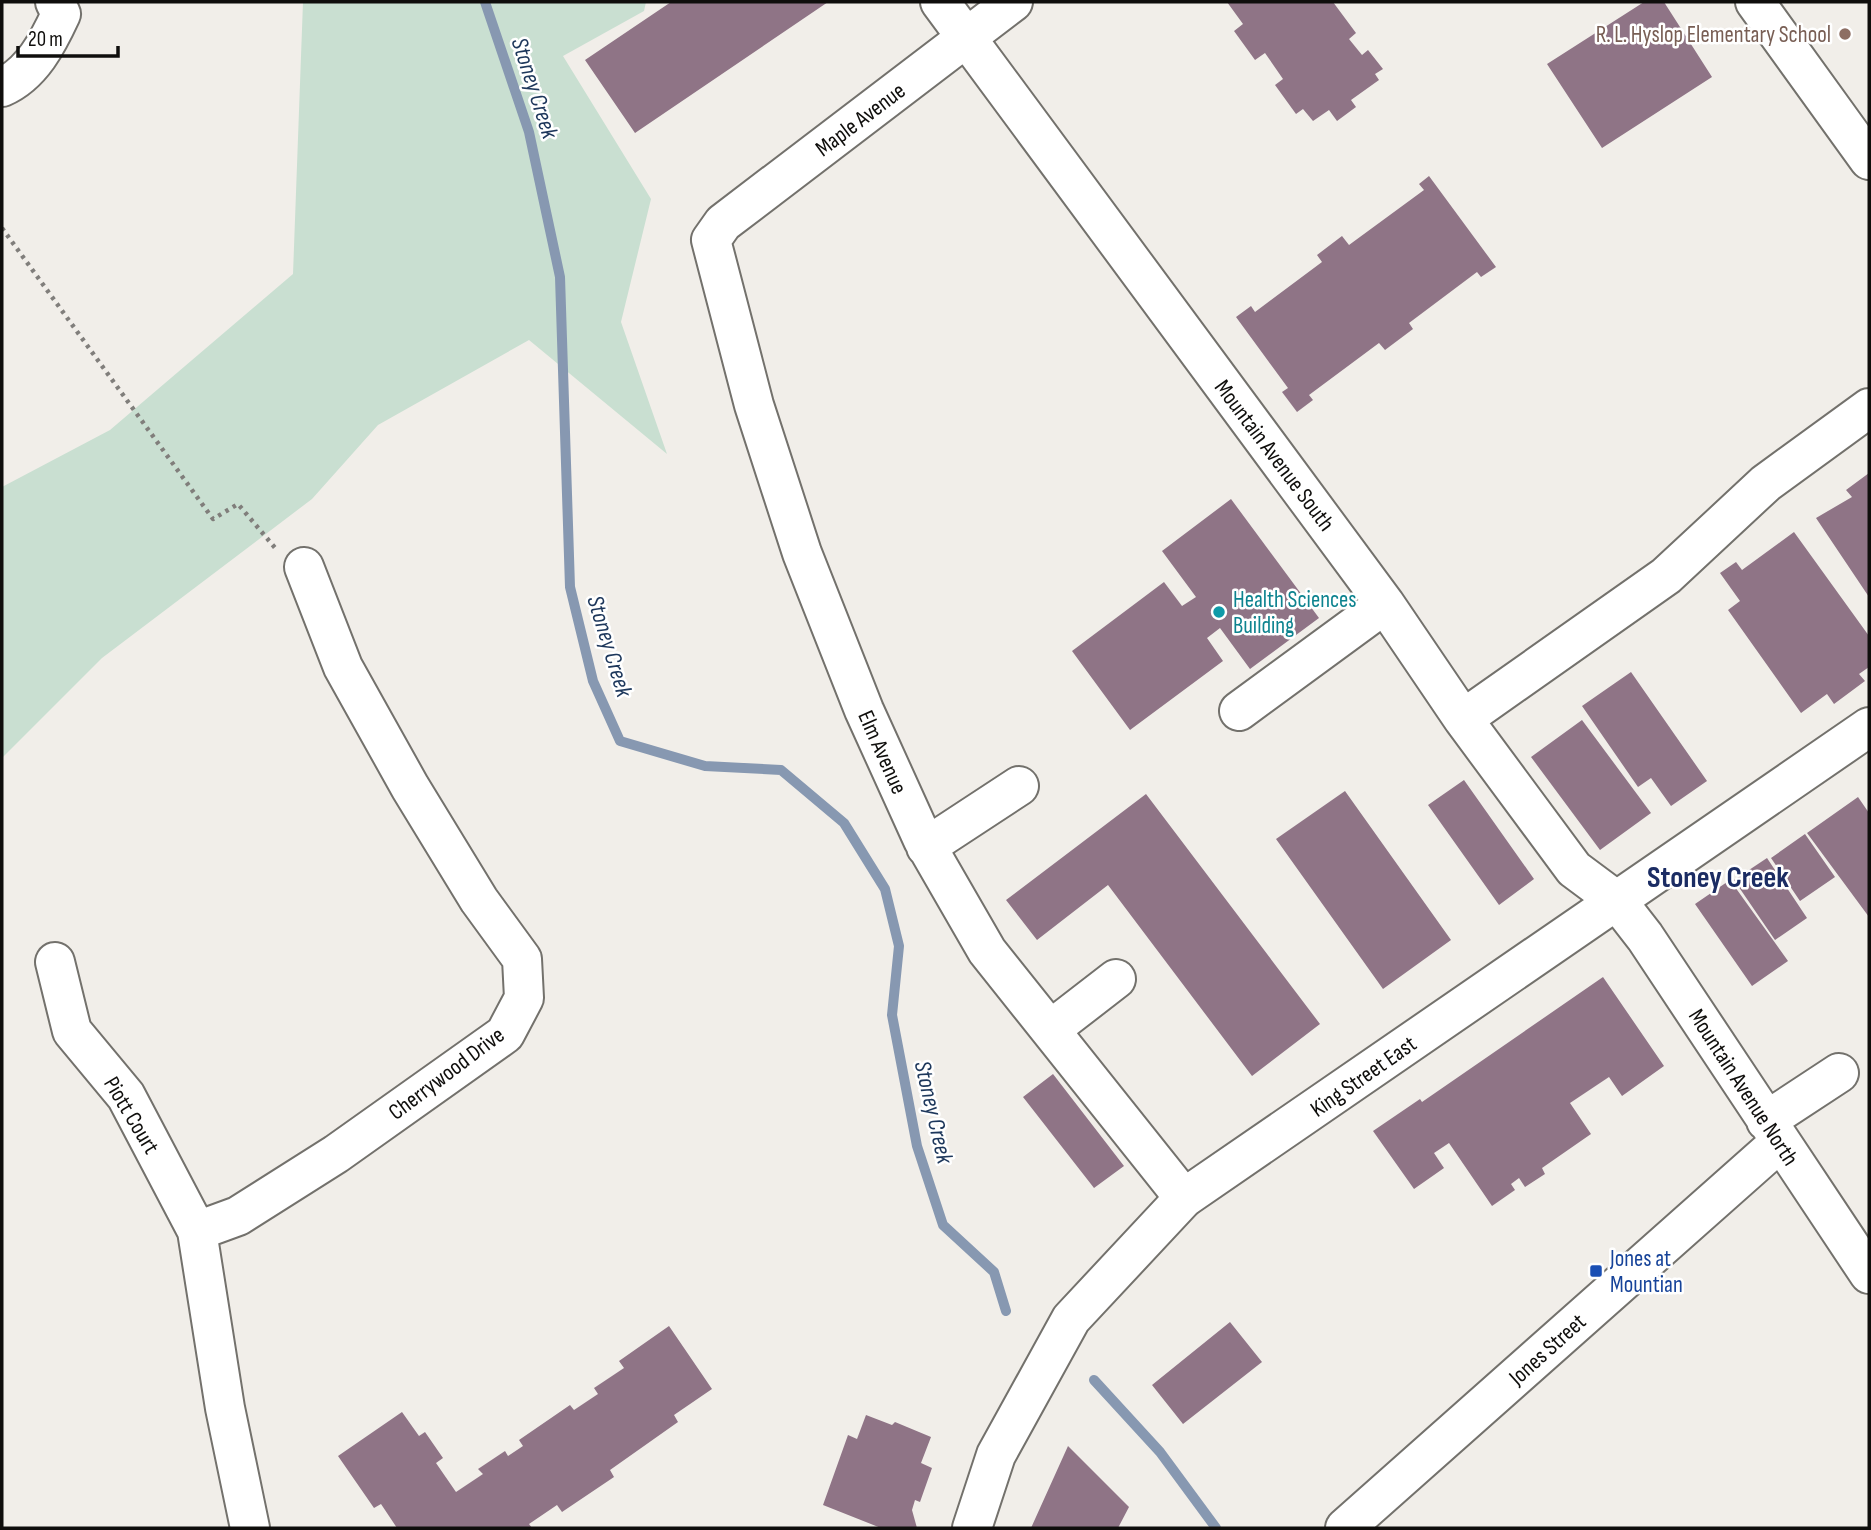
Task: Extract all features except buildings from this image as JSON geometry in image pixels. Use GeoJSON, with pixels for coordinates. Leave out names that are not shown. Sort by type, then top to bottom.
{"type":"FeatureCollection","features":[{"type":"Feature","properties":{"kind":"street"},"geometry":{"type":"LineString","coordinates":[[2,87],[11,83],[46,48],[61,14],[55,2]]}},
{"type":"Feature","properties":{"kind":"street","name":"Mountain Avenue South"},"geometry":{"type":"LineString","coordinates":[[940,2],[1385,604],[1463,719],[1574,869],[1617,901]]}},
{"type":"Feature","properties":{"kind":"street","name":"Maple Avenue"},"geometry":{"type":"LineString","coordinates":[[710,240],[723,223],[1013,2]]}},
{"type":"Feature","properties":{"kind":"street"},"geometry":{"type":"LineString","coordinates":[[1755,2],[1869,160]]}},
{"type":"Feature","properties":{"kind":"street","name":"Elm Avenue"},"geometry":{"type":"LineString","coordinates":[[710,240],[754,405],[802,553],[864,710],[926,847],[987,951],[1184,1198]]}},
{"type":"Feature","properties":{"kind":"street"},"geometry":{"type":"LineString","coordinates":[[1463,719],[1666,576],[1766,483],[1869,408]]}},
{"type":"Feature","properties":{"kind":"street","name":"Cherrywood Drive"},"geometry":{"type":"LineString","coordinates":[[197,1231],[238,1216],[314,1168],[505,1034],[524,999],[522,959],[479,900],[343,667],[304,568]]}},
{"type":"Feature","properties":{"kind":"street"},"geometry":{"type":"LineString","coordinates":[[1239,711],[1385,604]]}},
{"type":"Feature","properties":{"kind":"street","name":"King Street East"},"geometry":{"type":"LineString","coordinates":[[972,1528],[996,1455],[1071,1319],[1184,1198],[1869,727]]}},
{"type":"Feature","properties":{"kind":"street"},"geometry":{"type":"LineString","coordinates":[[926,847],[1018,786]]}},
{"type":"Feature","properties":{"kind":"street","name":"Mountain Avenue North"},"geometry":{"type":"LineString","coordinates":[[1617,901],[1646,937],[1869,1274]]}},
{"type":"Feature","properties":{"kind":"street","name":"Piott Court"},"geometry":{"type":"LineString","coordinates":[[55,962],[72,1031],[126,1096],[197,1231]]}},
{"type":"Feature","properties":{"kind":"street"},"geometry":{"type":"LineString","coordinates":[[1050,1030],[1116,979]]}},
{"type":"Feature","properties":{"kind":"street","name":"Jones Street"},"geometry":{"type":"LineString","coordinates":[[1345,1528],[1839,1073]]}},
{"type":"Feature","properties":{"kind":"street"},"geometry":{"type":"LineString","coordinates":[[197,1231],[225,1408],[250,1528]]}},
{"type":"Feature","properties":{"kind":"path"},"geometry":{"type":"LineString","coordinates":[[2,228],[213,519],[238,504],[271,546],[304,568]]}},
{"type":"Feature","properties":{"kind":"green space"},"geometry":{"type":"Polygon","coordinates":[[[303,2],[646,2],[644,11],[563,56],[651,199],[621,322],[667,454],[529,340],[378,425],[312,499],[102,658],[2,758],[2,487],[110,430],[293,274],[303,2]]]}},
{"type":"Feature","properties":{"kind":"waterway","name":"Stoney Creek"},"geometry":{"type":"LineString","coordinates":[[485,2],[529,132],[560,277],[570,587],[593,681],[620,741],[705,766],[781,770],[844,823],[885,889],[899,946],[892,1015],[917,1146],[943,1225],[994,1272],[1006,1311]]}},
{"type":"Feature","properties":{"kind":"waterway","name":"Stoney Creek"},"geometry":{"type":"LineString","coordinates":[[1094,1380],[1160,1452],[1216,1528]]}},
{"type":"Feature","properties":{"kind":"place","name":"R. L. Hyslop Elementary School"},"geometry":{"type":"Point","coordinates":[1845,34]}},
{"type":"Feature","properties":{"kind":"place","name":"Health Sciences Building"},"geometry":{"type":"Point","coordinates":[1219,612]}},
{"type":"Feature","properties":{"kind":"place","name":"Jones at Mountian"},"geometry":{"type":"Point","coordinates":[1596,1271]}},
{"type":"Feature","properties":{"kind":"district","name":"Stoney Creek"},"geometry":{"type":"Point","coordinates":[1718,877]}}]}
